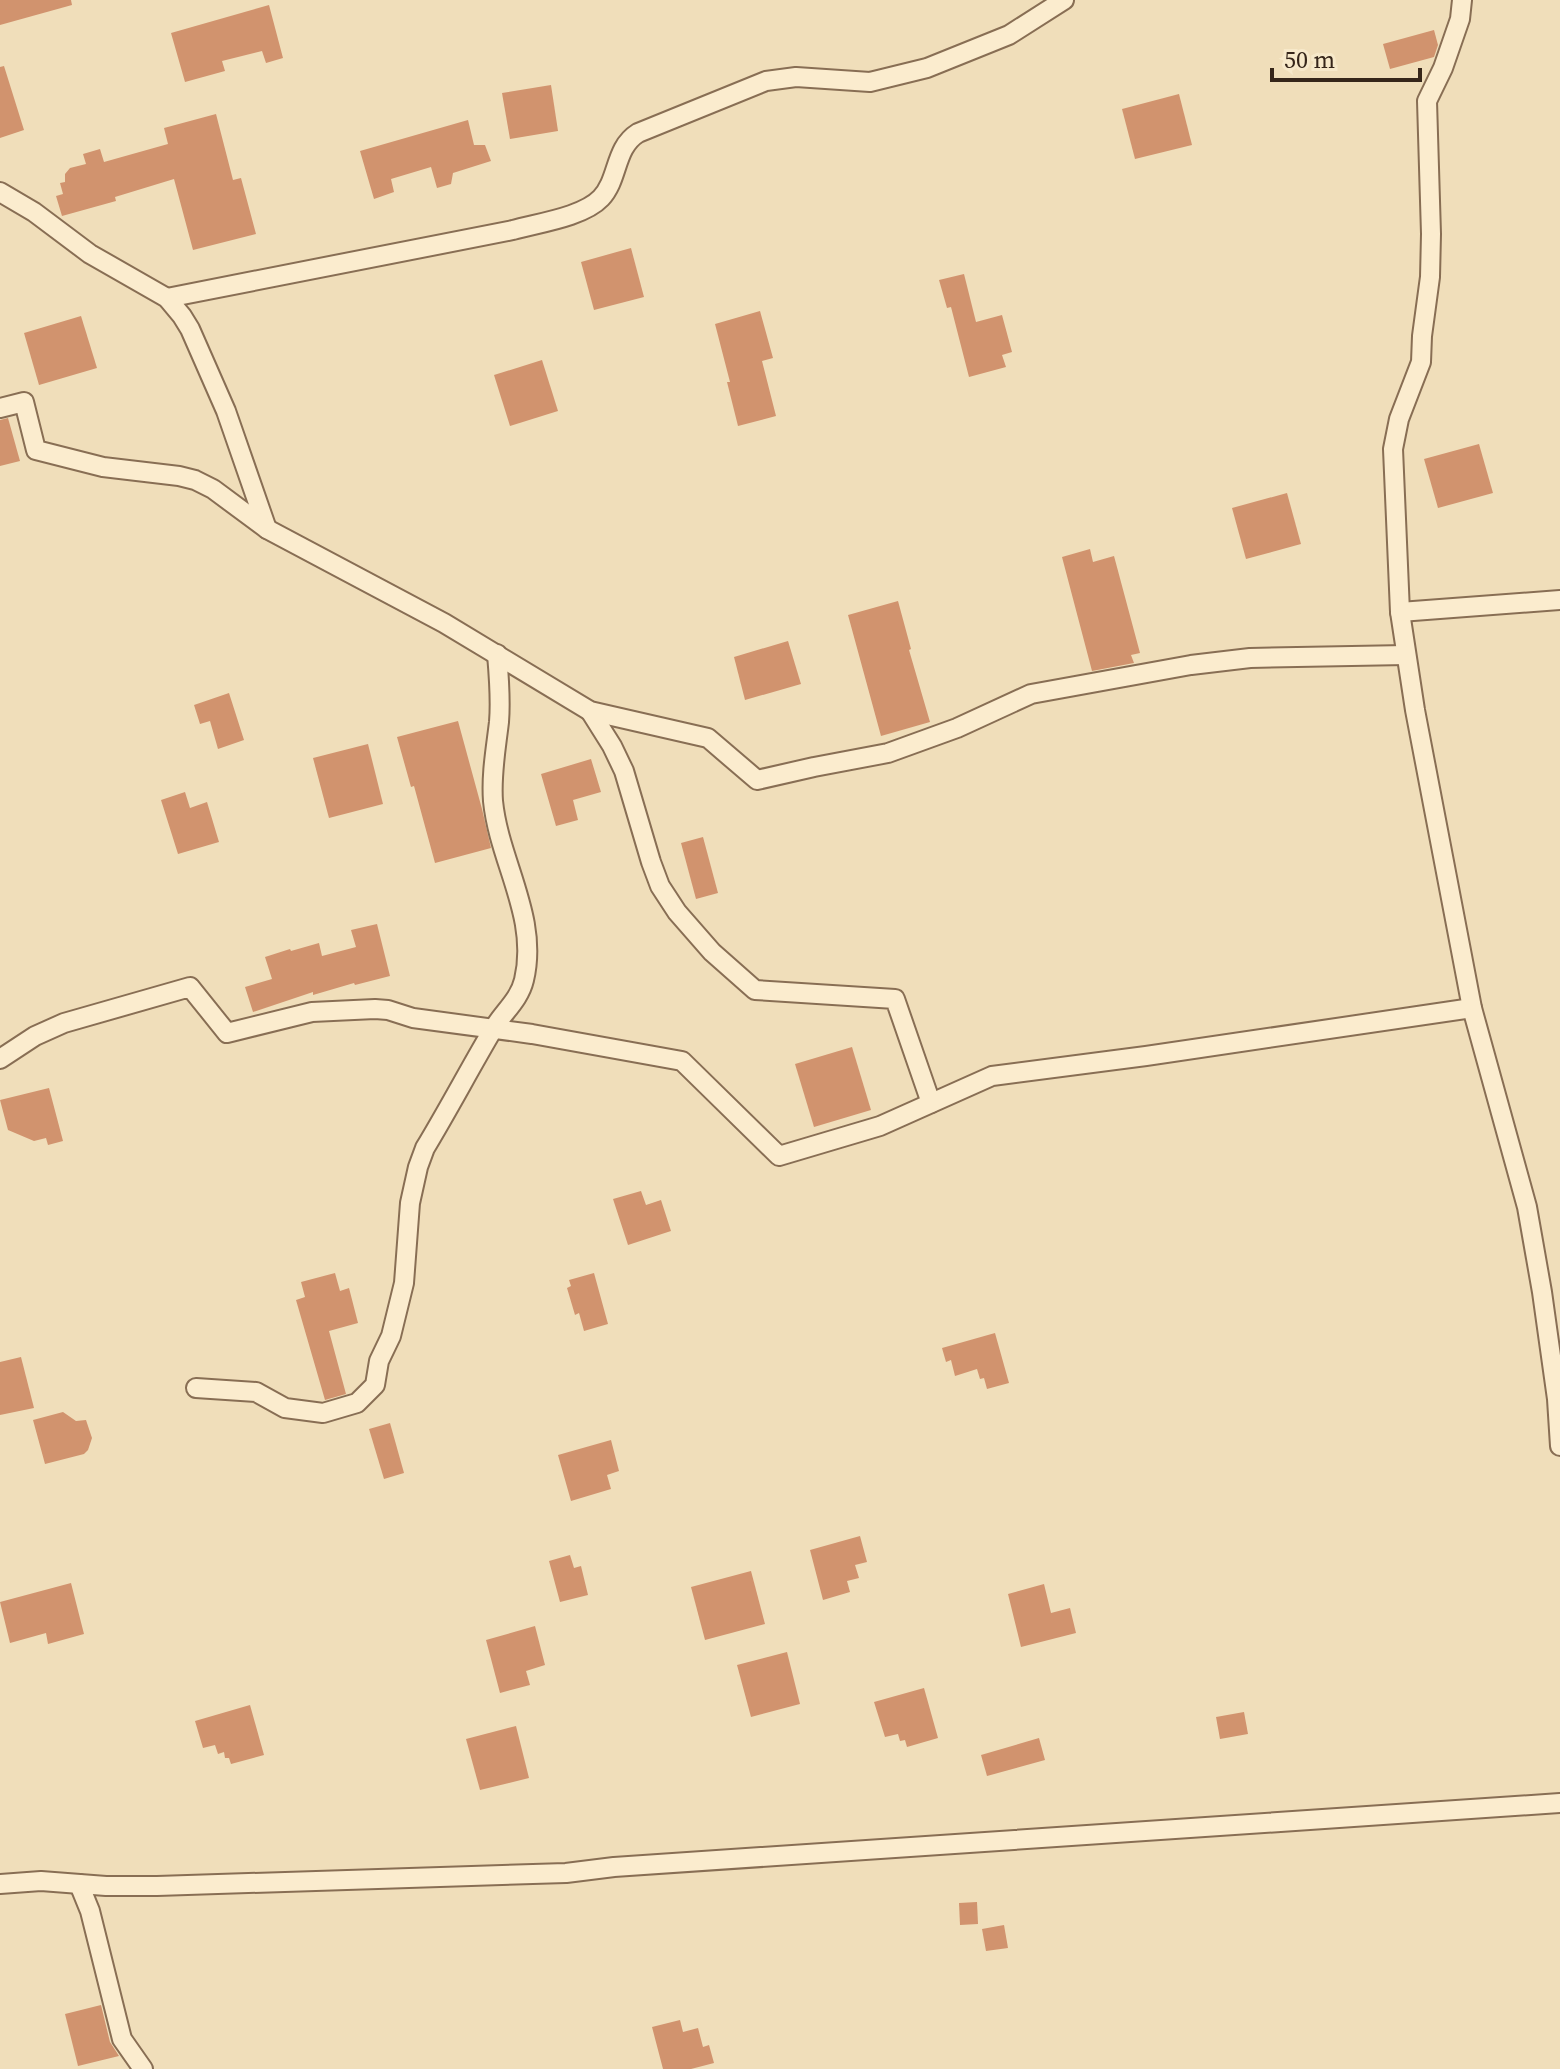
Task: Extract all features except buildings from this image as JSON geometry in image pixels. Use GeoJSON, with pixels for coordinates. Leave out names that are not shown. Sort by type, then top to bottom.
{"type":"FeatureCollection","features":[{"type":"Feature","properties":{"kind":"street"},"geometry":{"type":"LineString","coordinates":[[167,298],[513,230],[565,216],[602,197],[626,143],[638,133],[766,81],[796,77],[870,82],[927,68],[1009,35],[1064,0]]}},
{"type":"Feature","properties":{"kind":"street"},"geometry":{"type":"LineString","coordinates":[[1462,0],[1460,19],[1443,68],[1427,101],[1430,277],[1421,362],[1399,419],[1393,449],[1400,612],[1420,738],[1472,1008],[1527,1207],[1557,1399],[1560,1446]]}},
{"type":"Feature","properties":{"kind":"street"},"geometry":{"type":"LineString","coordinates":[[0,192],[34,212],[90,254],[167,298],[190,329],[214,383],[267,529]]}},
{"type":"Feature","properties":{"kind":"street"},"geometry":{"type":"LineString","coordinates":[[0,408],[24,402],[36,450],[103,467],[195,480],[213,489],[267,529],[444,623],[590,711],[708,738],[757,780],[888,753],[957,728],[1031,694],[1191,665],[1250,658],[1406,655]]}},
{"type":"Feature","properties":{"kind":"street"},"geometry":{"type":"LineString","coordinates":[[1400,612],[1560,600]]}},
{"type":"Feature","properties":{"kind":"street"},"geometry":{"type":"LineString","coordinates":[[196,1388],[256,1392],[285,1408],[323,1413],[357,1403],[375,1385],[379,1361],[391,1336],[404,1283],[410,1203],[425,1148],[494,1028],[516,1000],[524,981],[527,952],[522,904],[498,828],[493,801],[500,694],[497,654]]}},
{"type":"Feature","properties":{"kind":"street"},"geometry":{"type":"LineString","coordinates":[[590,711],[624,771],[660,886],[677,912],[712,952],[755,990],[895,999],[931,1103]]}},
{"type":"Feature","properties":{"kind":"street"},"geometry":{"type":"LineString","coordinates":[[0,1059],[35,1036],[64,1023],[190,987],[227,1033],[312,1012],[388,1010],[428,1021],[494,1028],[682,1061],[779,1156],[880,1126],[992,1076],[1472,1008]]}},
{"type":"Feature","properties":{"kind":"street"},"geometry":{"type":"LineString","coordinates":[[0,1884],[41,1881],[157,1886],[566,1873],[614,1867],[1560,1803]]}},
{"type":"Feature","properties":{"kind":"street"},"geometry":{"type":"LineString","coordinates":[[79,1884],[90,1911],[122,2039],[143,2069]]}}]}
